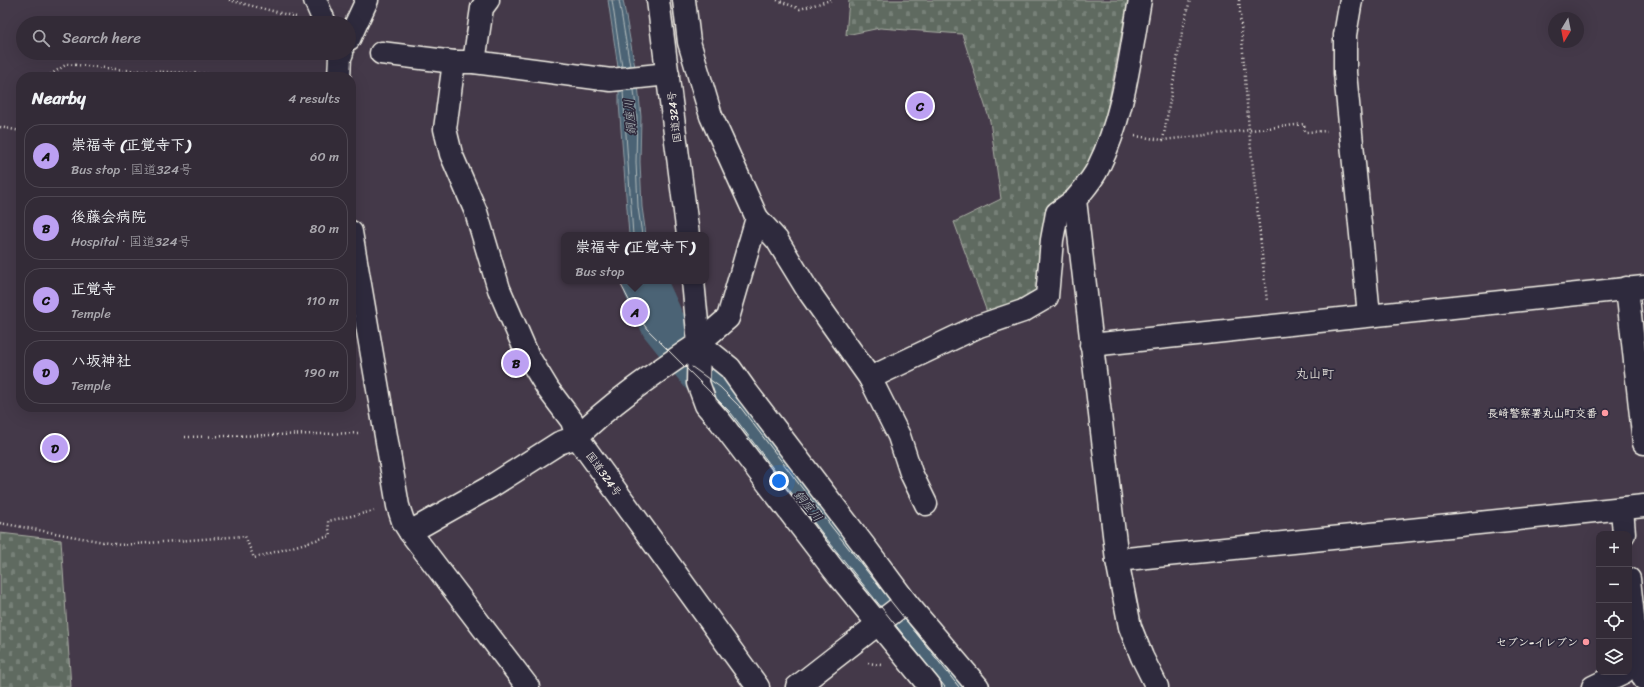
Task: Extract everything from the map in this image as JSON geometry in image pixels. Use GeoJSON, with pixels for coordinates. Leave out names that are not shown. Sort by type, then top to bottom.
{"type":"FeatureCollection","features":[{"type":"Feature","properties":{"kind":"main road"},"geometry":{"type":"LineString","coordinates":[[315,0],[322,16]]}},
{"type":"Feature","properties":{"kind":"main road"},"geometry":{"type":"LineString","coordinates":[[356,25],[367,0]]}},
{"type":"Feature","properties":{"kind":"main road","name":"国道324号"},"geometry":{"type":"LineString","coordinates":[[488,0],[482,8],[464,62],[445,130],[451,154],[476,212],[499,289],[528,356],[548,389],[572,421],[577,437],[758,687]]}},
{"type":"Feature","properties":{"kind":"main road","name":"国道324号"},"geometry":{"type":"LineString","coordinates":[[658,0],[688,232]]}},
{"type":"Feature","properties":{"kind":"main road"},"geometry":{"type":"LineString","coordinates":[[684,0],[689,42],[711,116],[757,218],[777,240],[807,289],[870,378],[899,436],[911,473],[926,504]]}},
{"type":"Feature","properties":{"kind":"main road"},"geometry":{"type":"LineString","coordinates":[[870,378],[979,326],[1023,311],[1047,297],[1052,240],[1058,213],[1075,200],[1098,169],[1113,132],[1119,113],[1140,0]]}},
{"type":"Feature","properties":{"kind":"main road"},"geometry":{"type":"LineString","coordinates":[[1351,0],[1345,35],[1345,73],[1369,315]]}},
{"type":"Feature","properties":{"kind":"main road"},"geometry":{"type":"LineString","coordinates":[[380,53],[611,80],[668,74]]}},
{"type":"Feature","properties":{"kind":"main road"},"geometry":{"type":"LineString","coordinates":[[1075,200],[1091,345],[1118,560],[1130,627],[1142,657],[1157,687]]}},
{"type":"Feature","properties":{"kind":"main road"},"geometry":{"type":"LineString","coordinates":[[410,532],[490,486],[559,443],[577,437],[596,417],[699,343],[728,318],[757,218]]}},
{"type":"Feature","properties":{"kind":"main road"},"geometry":{"type":"LineString","coordinates":[[356,261],[398,506],[403,521],[528,687]]}},
{"type":"Feature","properties":{"kind":"main road"},"geometry":{"type":"LineString","coordinates":[[693,284],[699,343],[698,383],[706,405],[878,624],[930,687]]}},
{"type":"Feature","properties":{"kind":"main road"},"geometry":{"type":"LineString","coordinates":[[1091,345],[1636,287],[1644,443]]}},
{"type":"Feature","properties":{"kind":"main road"},"geometry":{"type":"LineString","coordinates":[[699,343],[730,368],[906,602],[978,687]]}},
{"type":"Feature","properties":{"kind":"main road"},"geometry":{"type":"LineString","coordinates":[[1118,560],[1644,506]]}},
{"type":"Feature","properties":{"kind":"main road"},"geometry":{"type":"LineString","coordinates":[[1622,509],[1624,531]]}},
{"type":"Feature","properties":{"kind":"main road"},"geometry":{"type":"LineString","coordinates":[[797,687],[906,602]]}},
{"type":"Feature","properties":{"kind":"main road"},"geometry":{"type":"LineString","coordinates":[[1593,687],[1636,671],[1631,603]]}},
{"type":"Feature","properties":{"kind":"path"},"geometry":{"type":"LineString","coordinates":[[230,0],[295,16]]}},
{"type":"Feature","properties":{"kind":"path"},"geometry":{"type":"LineString","coordinates":[[777,0],[800,10],[831,0]]}},
{"type":"Feature","properties":{"kind":"path"},"geometry":{"type":"LineString","coordinates":[[1190,0],[1182,32],[1163,140],[1304,124],[1306,132],[1350,130]]}},
{"type":"Feature","properties":{"kind":"path"},"geometry":{"type":"LineString","coordinates":[[1239,0],[1249,130],[1269,326]]}},
{"type":"Feature","properties":{"kind":"path"},"geometry":{"type":"LineString","coordinates":[[55,72],[67,64],[125,70],[166,72]]}},
{"type":"Feature","properties":{"kind":"path"},"geometry":{"type":"LineString","coordinates":[[0,127],[16,130]]}},
{"type":"Feature","properties":{"kind":"path"},"geometry":{"type":"LineString","coordinates":[[185,436],[386,433]]}},
{"type":"Feature","properties":{"kind":"path"},"geometry":{"type":"LineString","coordinates":[[0,523],[120,545],[245,536],[254,558],[330,536],[328,521],[398,506]]}},
{"type":"Feature","properties":{"kind":"path"},"geometry":{"type":"LineString","coordinates":[[863,662],[883,665]]}},
{"type":"Feature","properties":{"kind":"green space"},"geometry":{"type":"Polygon","coordinates":[[[849,0],[1128,0],[1104,126],[1091,164],[1064,197],[1042,293],[988,315],[954,222],[1001,199],[990,121],[962,34],[880,28],[846,35],[849,0]]]}},
{"type":"Feature","properties":{"kind":"green space"},"geometry":{"type":"Polygon","coordinates":[[[0,533],[61,540],[71,687],[0,687],[0,533]]]}},
{"type":"Feature","properties":{"kind":"water"},"geometry":{"type":"Polygon","coordinates":[[[608,0],[623,0],[638,84],[641,117],[640,162],[642,207],[646,232],[629,232],[619,103],[619,74],[608,0]]]}},
{"type":"Feature","properties":{"kind":"water"},"geometry":{"type":"Polygon","coordinates":[[[634,284],[659,284],[665,313],[663,324],[635,294],[634,284]]]}},
{"type":"Feature","properties":{"kind":"waterway","name":"銅座川"},"geometry":{"type":"LineString","coordinates":[[646,284],[663,324],[953,687]]}},
{"type":"Feature","properties":{"kind":"tram line"},"geometry":{"type":"LineString","coordinates":[[621,284],[635,312],[647,329],[731,413],[822,533],[945,687]]}},
{"type":"Feature","properties":{"kind":"tram line"},"geometry":{"type":"LineString","coordinates":[[692,367],[720,387],[741,408],[831,526],[959,687]]}},
{"type":"Feature","properties":{"kind":"place","name":"正覚寺"},"geometry":{"type":"Point","coordinates":[920,106]}},
{"type":"Feature","properties":{"kind":"place","name":"崇福寺 (正覚寺下)"},"geometry":{"type":"Point","coordinates":[635,312]}},
{"type":"Feature","properties":{"kind":"place","name":"後藤会病院"},"geometry":{"type":"Point","coordinates":[516,363]}},
{"type":"Feature","properties":{"kind":"place","name":"長崎警察署丸山町交番"},"geometry":{"type":"Point","coordinates":[1605,413]}},
{"type":"Feature","properties":{"kind":"place","name":"ハ坂神社"},"geometry":{"type":"Point","coordinates":[55,448]}},
{"type":"Feature","properties":{"kind":"place","name":"セブン-イレブン"},"geometry":{"type":"Point","coordinates":[1586,642]}},
{"type":"Feature","properties":{"kind":"district","name":"丸山町"},"geometry":{"type":"Point","coordinates":[1315,373]}}]}
